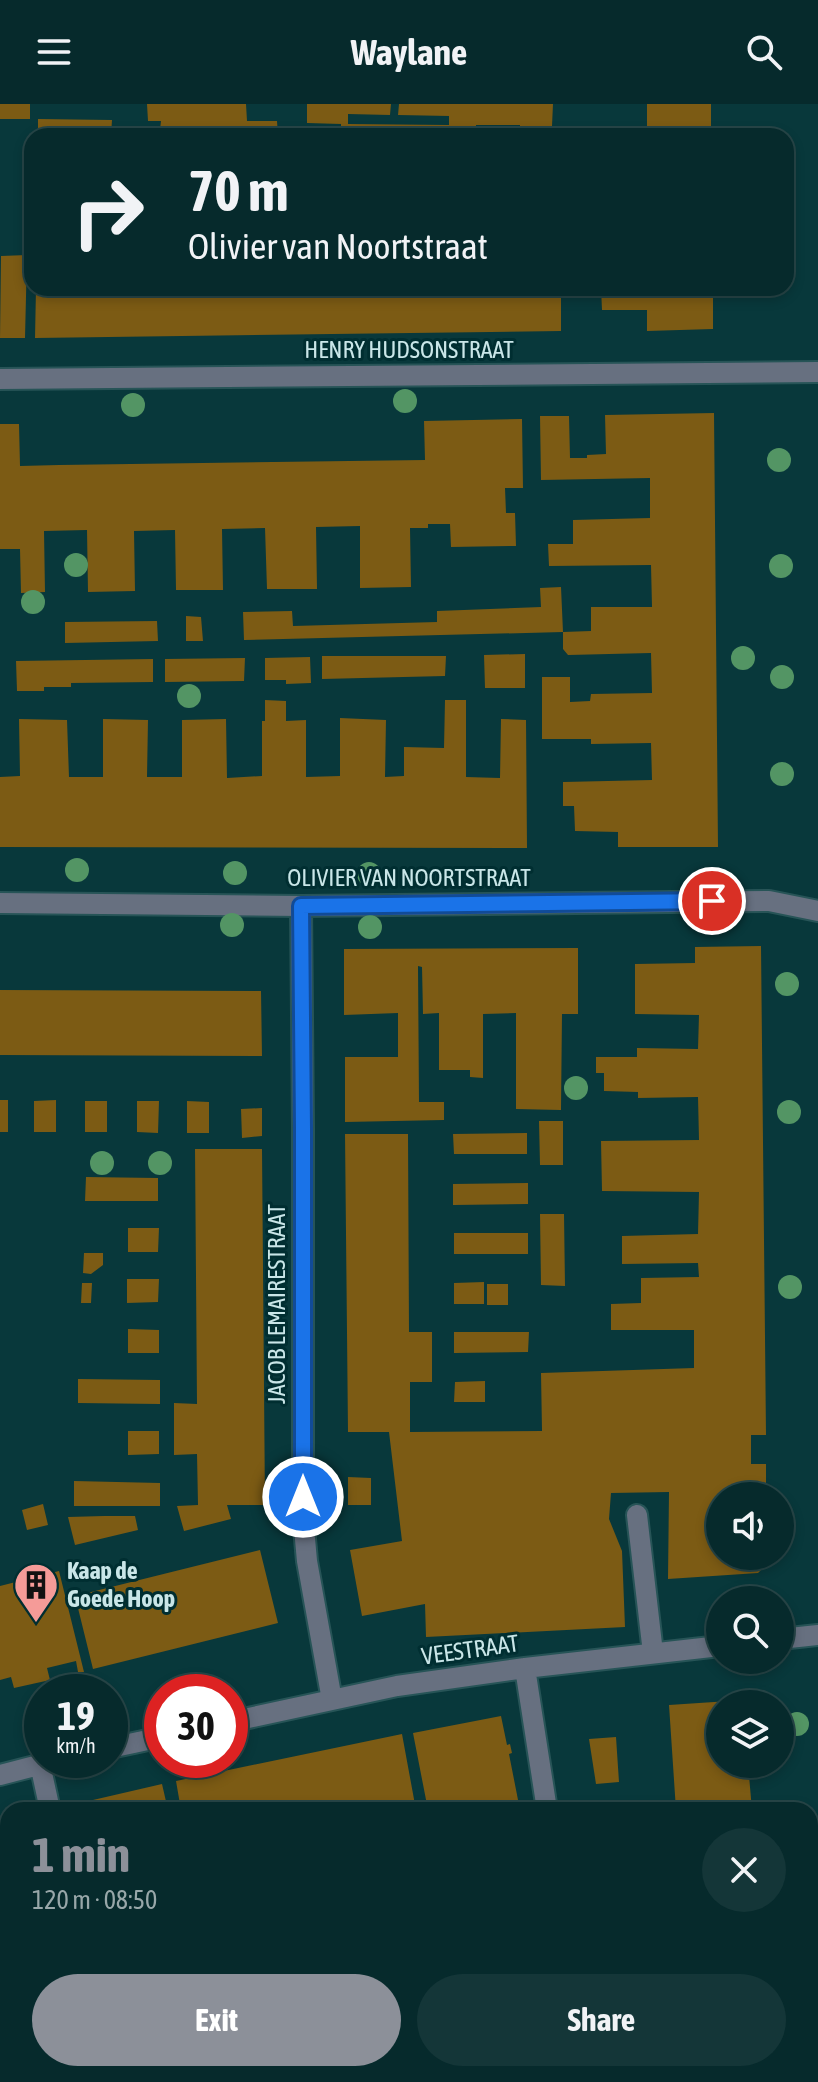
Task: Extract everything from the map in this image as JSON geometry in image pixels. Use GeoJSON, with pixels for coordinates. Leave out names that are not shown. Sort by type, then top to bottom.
{"type":"FeatureCollection","features":[{"type":"Feature","properties":{"kind":"street","name":"HENRY HUDSONSTRAAT"},"geometry":{"type":"LineString","coordinates":[[0,379],[818,372]]}},
{"type":"Feature","properties":{"kind":"street","name":"OLIVIER VAN NOORTSTRAAT"},"geometry":{"type":"LineString","coordinates":[[0,903],[301,906],[769,901],[818,911]]}},
{"type":"Feature","properties":{"kind":"street","name":"JACOB LEMAIRESTRAAT"},"geometry":{"type":"LineString","coordinates":[[301,906],[303,1517],[307,1561],[332,1700]]}},
{"type":"Feature","properties":{"kind":"street"},"geometry":{"type":"LineString","coordinates":[[637,1515],[653,1653]]}},
{"type":"Feature","properties":{"kind":"street"},"geometry":{"type":"LineString","coordinates":[[794,1638],[818,1635]]}},
{"type":"Feature","properties":{"kind":"street","name":"VEESTRAAT"},"geometry":{"type":"LineString","coordinates":[[248,1718],[397,1686],[706,1647]]}},
{"type":"Feature","properties":{"kind":"street"},"geometry":{"type":"LineString","coordinates":[[525,1668],[546,1802]]}},
{"type":"Feature","properties":{"kind":"street"},"geometry":{"type":"LineString","coordinates":[[0,1775],[24,1769]]}},
{"type":"Feature","properties":{"kind":"street"},"geometry":{"type":"LineString","coordinates":[[49,1778],[50,1802]]}},
{"type":"Feature","properties":{"kind":"building"},"geometry":{"type":"Polygon","coordinates":[[[0,104],[30,104],[30,119],[0,119],[0,104]]]}},
{"type":"Feature","properties":{"kind":"building"},"geometry":{"type":"Polygon","coordinates":[[[147,104],[246,104],[247,121],[277,121],[277,128],[160,128],[161,121],[148,121],[147,104]]]}},
{"type":"Feature","properties":{"kind":"building"},"geometry":{"type":"Polygon","coordinates":[[[307,104],[391,104],[390,115],[348,114],[348,124],[449,125],[449,116],[398,115],[399,104],[553,104],[552,126],[558,128],[476,125],[476,128],[341,128],[341,124],[307,123],[307,104]]]}},
{"type":"Feature","properties":{"kind":"building"},"geometry":{"type":"Polygon","coordinates":[[[647,104],[711,104],[711,128],[647,128],[647,104]]]}},
{"type":"Feature","properties":{"kind":"building"},"geometry":{"type":"Polygon","coordinates":[[[38,119],[112,120],[112,128],[38,128],[38,119]]]}},
{"type":"Feature","properties":{"kind":"building"},"geometry":{"type":"Polygon","coordinates":[[[24,255],[25,338],[0,338],[1,256],[24,255]]]}},
{"type":"Feature","properties":{"kind":"building"},"geometry":{"type":"Polygon","coordinates":[[[36,296],[561,296],[561,331],[35,338],[36,296]]]}},
{"type":"Feature","properties":{"kind":"building"},"geometry":{"type":"Polygon","coordinates":[[[601,296],[713,296],[713,329],[647,331],[647,310],[602,310],[601,296]]]}},
{"type":"Feature","properties":{"kind":"building"},"geometry":{"type":"Polygon","coordinates":[[[714,413],[718,847],[618,847],[618,832],[575,831],[574,806],[563,806],[563,782],[652,780],[651,743],[591,744],[591,739],[542,739],[542,677],[570,677],[570,702],[590,701],[591,694],[652,693],[651,653],[568,655],[563,649],[563,632],[591,631],[591,607],[652,607],[651,565],[549,566],[548,544],[573,544],[573,520],[650,518],[650,478],[541,480],[540,416],[569,416],[570,458],[587,458],[587,455],[606,454],[605,415],[714,413]]]}},
{"type":"Feature","properties":{"kind":"building"},"geometry":{"type":"Polygon","coordinates":[[[522,419],[523,488],[505,488],[506,513],[515,513],[516,546],[451,547],[450,524],[410,528],[411,587],[360,588],[360,526],[316,527],[317,589],[267,589],[265,528],[222,529],[223,590],[176,590],[175,530],[134,531],[135,591],[88,592],[87,530],[44,531],[45,592],[21,593],[20,549],[0,549],[0,424],[19,424],[20,466],[425,460],[424,421],[522,419]]]}},
{"type":"Feature","properties":{"kind":"building"},"geometry":{"type":"Polygon","coordinates":[[[561,587],[563,632],[244,640],[243,612],[292,611],[293,626],[437,622],[437,611],[541,607],[540,588],[561,587]]]}},
{"type":"Feature","properties":{"kind":"building"},"geometry":{"type":"Polygon","coordinates":[[[186,616],[201,617],[203,641],[186,641],[186,616]]]}},
{"type":"Feature","properties":{"kind":"building"},"geometry":{"type":"Polygon","coordinates":[[[157,621],[158,641],[65,643],[65,622],[157,621]]]}},
{"type":"Feature","properties":{"kind":"building"},"geometry":{"type":"Polygon","coordinates":[[[525,654],[525,688],[485,688],[484,655],[525,654]]]}},
{"type":"Feature","properties":{"kind":"building"},"geometry":{"type":"Polygon","coordinates":[[[322,656],[446,656],[445,676],[322,679],[322,656]]]}},
{"type":"Feature","properties":{"kind":"building"},"geometry":{"type":"Polygon","coordinates":[[[310,657],[311,683],[286,684],[286,680],[265,680],[265,658],[310,657]]]}},
{"type":"Feature","properties":{"kind":"building"},"geometry":{"type":"Polygon","coordinates":[[[245,658],[244,681],[165,682],[165,659],[245,658]]]}},
{"type":"Feature","properties":{"kind":"building"},"geometry":{"type":"Polygon","coordinates":[[[153,659],[153,682],[71,683],[71,687],[44,687],[44,691],[17,691],[16,661],[153,659]]]}},
{"type":"Feature","properties":{"kind":"building"},"geometry":{"type":"Polygon","coordinates":[[[265,700],[286,701],[286,721],[306,720],[306,777],[340,776],[340,718],[386,720],[385,777],[404,776],[404,747],[444,748],[445,700],[466,700],[466,777],[500,778],[501,719],[526,720],[527,848],[0,847],[0,777],[20,776],[19,719],[67,720],[69,777],[103,777],[103,719],[148,720],[147,777],[182,777],[182,720],[226,719],[227,778],[262,776],[265,700]]]}},
{"type":"Feature","properties":{"kind":"building"},"geometry":{"type":"Polygon","coordinates":[[[761,946],[766,1435],[751,1435],[751,1464],[766,1464],[766,1482],[706,1482],[706,1570],[761,1570],[758,1573],[668,1579],[669,1492],[611,1493],[609,1519],[622,1551],[625,1627],[426,1637],[425,1604],[362,1616],[350,1550],[402,1541],[389,1432],[348,1432],[345,1134],[408,1134],[409,1332],[432,1332],[432,1382],[410,1382],[410,1432],[542,1431],[541,1373],[694,1368],[694,1330],[611,1330],[611,1304],[641,1303],[641,1278],[699,1277],[698,1263],[622,1264],[622,1236],[698,1234],[699,1192],[602,1191],[601,1141],[699,1140],[698,1097],[638,1098],[638,1092],[604,1091],[604,1073],[596,1073],[596,1057],[637,1057],[637,1048],[698,1049],[699,1015],[635,1014],[635,964],[695,963],[695,947],[761,946]]]}},
{"type":"Feature","properties":{"kind":"building"},"geometry":{"type":"Polygon","coordinates":[[[578,948],[578,1014],[562,1014],[561,1110],[516,1109],[516,1013],[483,1014],[483,1078],[470,1077],[470,1070],[439,1070],[439,1013],[423,1014],[422,967],[418,966],[419,1102],[444,1102],[444,1120],[345,1122],[345,1057],[398,1057],[398,1013],[344,1015],[344,949],[578,948]]]}},
{"type":"Feature","properties":{"kind":"building"},"geometry":{"type":"Polygon","coordinates":[[[0,990],[261,991],[262,1056],[0,1055],[0,990]]]}},
{"type":"Feature","properties":{"kind":"building"},"geometry":{"type":"Polygon","coordinates":[[[0,1100],[8,1100],[8,1132],[0,1132],[0,1100]]]}},
{"type":"Feature","properties":{"kind":"building"},"geometry":{"type":"Polygon","coordinates":[[[56,1100],[56,1132],[34,1132],[34,1101],[56,1100]]]}},
{"type":"Feature","properties":{"kind":"building"},"geometry":{"type":"Polygon","coordinates":[[[85,1101],[107,1101],[107,1132],[85,1132],[85,1101]]]}},
{"type":"Feature","properties":{"kind":"building"},"geometry":{"type":"Polygon","coordinates":[[[137,1101],[159,1101],[158,1133],[137,1132],[137,1101]]]}},
{"type":"Feature","properties":{"kind":"building"},"geometry":{"type":"Polygon","coordinates":[[[187,1101],[209,1102],[209,1133],[187,1133],[187,1101]]]}},
{"type":"Feature","properties":{"kind":"building"},"geometry":{"type":"Polygon","coordinates":[[[262,1108],[262,1136],[242,1138],[241,1109],[262,1108]]]}},
{"type":"Feature","properties":{"kind":"building"},"geometry":{"type":"Polygon","coordinates":[[[539,1121],[563,1121],[563,1165],[540,1165],[539,1121]]]}},
{"type":"Feature","properties":{"kind":"building"},"geometry":{"type":"Polygon","coordinates":[[[527,1133],[527,1154],[454,1154],[453,1134],[527,1133]]]}},
{"type":"Feature","properties":{"kind":"building"},"geometry":{"type":"Polygon","coordinates":[[[195,1149],[262,1149],[265,1505],[227,1505],[231,1519],[184,1531],[177,1506],[198,1505],[197,1454],[174,1455],[174,1403],[197,1404],[195,1149]]]}},
{"type":"Feature","properties":{"kind":"building"},"geometry":{"type":"Polygon","coordinates":[[[86,1177],[158,1178],[158,1201],[85,1201],[86,1177]]]}},
{"type":"Feature","properties":{"kind":"building"},"geometry":{"type":"Polygon","coordinates":[[[528,1183],[528,1204],[453,1205],[453,1184],[528,1183]]]}},
{"type":"Feature","properties":{"kind":"building"},"geometry":{"type":"Polygon","coordinates":[[[540,1214],[564,1214],[565,1286],[541,1285],[540,1214]]]}},
{"type":"Feature","properties":{"kind":"building"},"geometry":{"type":"Polygon","coordinates":[[[128,1228],[159,1228],[158,1252],[128,1252],[128,1228]]]}},
{"type":"Feature","properties":{"kind":"building"},"geometry":{"type":"Polygon","coordinates":[[[454,1233],[528,1233],[528,1254],[454,1254],[454,1233]]]}},
{"type":"Feature","properties":{"kind":"building"},"geometry":{"type":"Polygon","coordinates":[[[84,1253],[103,1253],[103,1265],[91,1274],[83,1273],[84,1253]]]}},
{"type":"Feature","properties":{"kind":"building"},"geometry":{"type":"Polygon","coordinates":[[[127,1279],[159,1279],[158,1302],[127,1303],[127,1279]]]}},
{"type":"Feature","properties":{"kind":"building"},"geometry":{"type":"Polygon","coordinates":[[[484,1282],[484,1304],[454,1304],[454,1283],[484,1282]]]}},
{"type":"Feature","properties":{"kind":"building"},"geometry":{"type":"Polygon","coordinates":[[[82,1283],[92,1283],[91,1303],[81,1303],[82,1283]]]}},
{"type":"Feature","properties":{"kind":"building"},"geometry":{"type":"Polygon","coordinates":[[[487,1284],[508,1284],[508,1305],[487,1305],[487,1284]]]}},
{"type":"Feature","properties":{"kind":"building"},"geometry":{"type":"Polygon","coordinates":[[[128,1329],[159,1330],[159,1353],[128,1353],[128,1329]]]}},
{"type":"Feature","properties":{"kind":"building"},"geometry":{"type":"Polygon","coordinates":[[[454,1332],[529,1332],[528,1352],[454,1353],[454,1332]]]}},
{"type":"Feature","properties":{"kind":"building"},"geometry":{"type":"Polygon","coordinates":[[[78,1379],[160,1380],[160,1404],[78,1403],[78,1379]]]}},
{"type":"Feature","properties":{"kind":"building"},"geometry":{"type":"Polygon","coordinates":[[[485,1381],[485,1402],[454,1402],[455,1382],[485,1381]]]}},
{"type":"Feature","properties":{"kind":"building"},"geometry":{"type":"Polygon","coordinates":[[[128,1431],[159,1431],[159,1454],[128,1455],[128,1431]]]}},
{"type":"Feature","properties":{"kind":"building"},"geometry":{"type":"Polygon","coordinates":[[[348,1477],[371,1478],[371,1505],[348,1505],[348,1477]]]}},
{"type":"Feature","properties":{"kind":"building"},"geometry":{"type":"Polygon","coordinates":[[[74,1481],[160,1483],[160,1506],[74,1506],[74,1481]]]}},
{"type":"Feature","properties":{"kind":"building"},"geometry":{"type":"Polygon","coordinates":[[[43,1504],[48,1525],[27,1530],[22,1510],[43,1504]]]}},
{"type":"Feature","properties":{"kind":"building"},"geometry":{"type":"Polygon","coordinates":[[[135,1516],[138,1530],[75,1545],[68,1517],[135,1516]]]}},
{"type":"Feature","properties":{"kind":"building"},"geometry":{"type":"Polygon","coordinates":[[[260,1550],[278,1623],[93,1669],[75,1596],[260,1550]]]}},
{"type":"Feature","properties":{"kind":"building","name":"Kaap de Goede Hoop"},"geometry":{"type":"Polygon","coordinates":[[[59,1571],[84,1672],[78,1672],[76,1661],[47,1668],[48,1674],[24,1674],[24,1686],[14,1688],[11,1677],[0,1680],[0,1586],[59,1571]]]}},
{"type":"Feature","properties":{"kind":"building"},"geometry":{"type":"Polygon","coordinates":[[[706,1703],[706,1778],[749,1778],[751,1802],[675,1802],[669,1705],[706,1703]]]}},
{"type":"Feature","properties":{"kind":"building"},"geometry":{"type":"Polygon","coordinates":[[[501,1716],[507,1745],[510,1744],[512,1753],[509,1754],[518,1802],[426,1802],[413,1733],[501,1716]]]}},
{"type":"Feature","properties":{"kind":"building"},"geometry":{"type":"Polygon","coordinates":[[[402,1734],[415,1802],[180,1802],[176,1781],[248,1778],[248,1766],[402,1734]]]}},
{"type":"Feature","properties":{"kind":"building"},"geometry":{"type":"Polygon","coordinates":[[[616,1737],[619,1782],[596,1784],[589,1739],[616,1737]]]}},
{"type":"Feature","properties":{"kind":"building"},"geometry":{"type":"Polygon","coordinates":[[[162,1784],[166,1802],[84,1802],[162,1784]]]}},
{"type":"Feature","properties":{"kind":"place","name":"Kaap de Goede Hoop"},"geometry":{"type":"Point","coordinates":[36,1624]}},
{"type":"Feature","properties":{"kind":"route"},"geometry":{"type":"LineString","coordinates":[[303,1497],[301,906],[712,901]]}}]}
